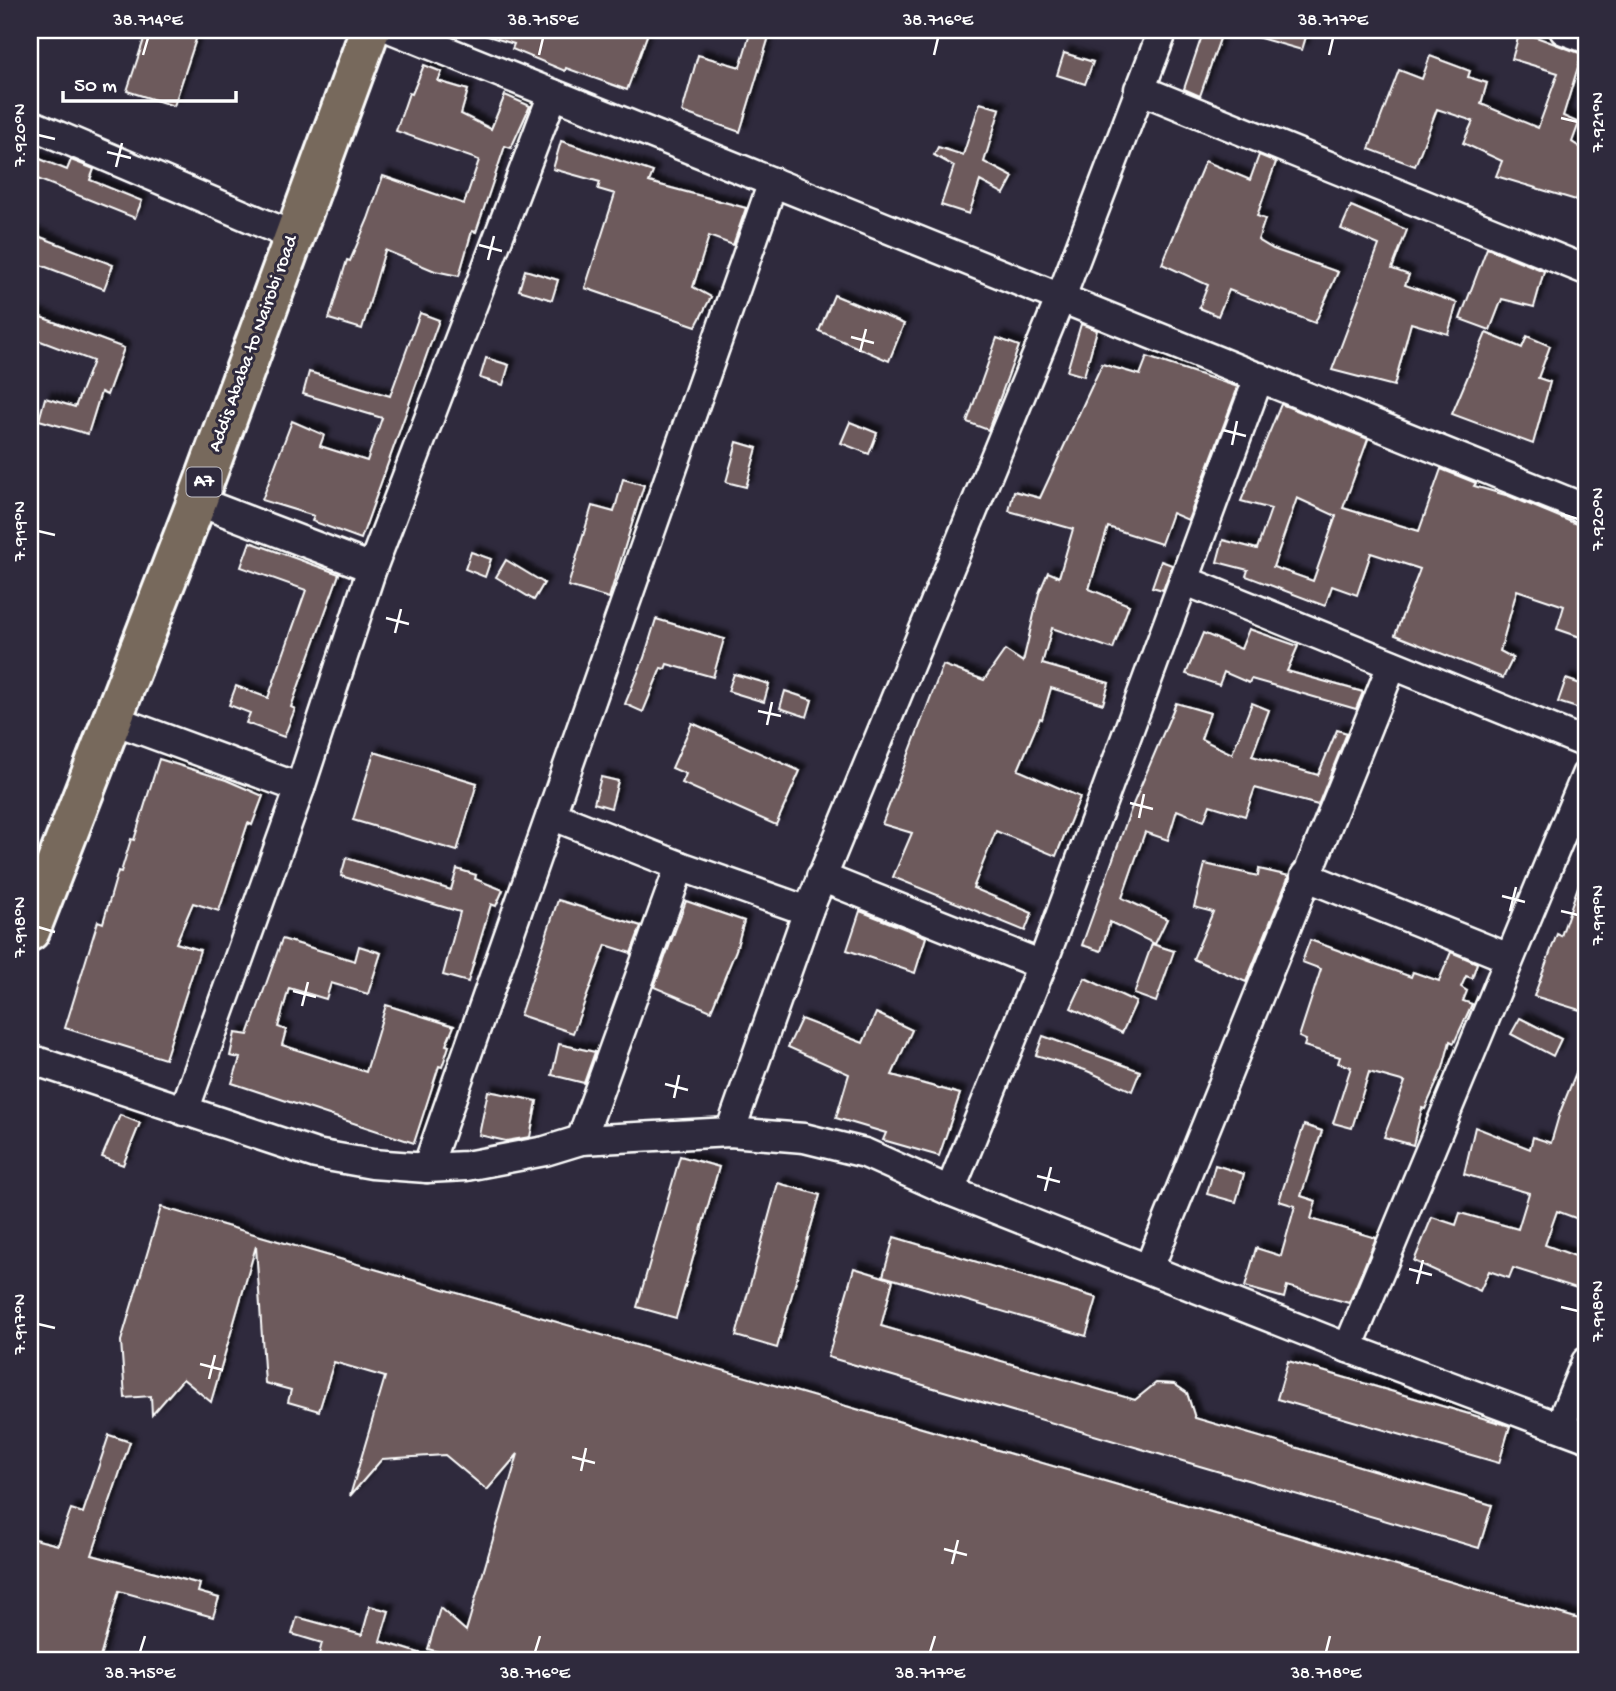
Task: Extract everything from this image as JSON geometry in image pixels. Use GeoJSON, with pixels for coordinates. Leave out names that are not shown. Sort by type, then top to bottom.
{"type":"FeatureCollection","features":[{"type":"Feature","properties":{"kind":"highway","name":"Addis Ababa to Nairobi road"},"geometry":{"type":"LineString","coordinates":[[30,931],[197,501],[370,30]]}},
{"type":"Feature","properties":{"kind":"street"},"geometry":{"type":"LineString","coordinates":[[394,30],[1586,509]]}},
{"type":"Feature","properties":{"kind":"street"},"geometry":{"type":"LineString","coordinates":[[730,1132],[821,877],[1060,298],[1163,30]]}},
{"type":"Feature","properties":{"kind":"street"},"geometry":{"type":"LineString","coordinates":[[1564,30],[1586,38]]}},
{"type":"Feature","properties":{"kind":"street"},"geometry":{"type":"LineString","coordinates":[[1139,89],[1586,270]]}},
{"type":"Feature","properties":{"kind":"street"},"geometry":{"type":"LineString","coordinates":[[184,1111],[300,788],[372,568],[553,94]]}},
{"type":"Feature","properties":{"kind":"street"},"geometry":{"type":"LineString","coordinates":[[30,124],[293,236]]}},
{"type":"Feature","properties":{"kind":"street"},"geometry":{"type":"LineString","coordinates":[[427,1168],[773,182]]}},
{"type":"Feature","properties":{"kind":"street"},"geometry":{"type":"LineString","coordinates":[[950,1191],[1042,965],[1186,581],[1259,377]]}},
{"type":"Feature","properties":{"kind":"street"},"geometry":{"type":"LineString","coordinates":[[197,501],[372,568]]}},
{"type":"Feature","properties":{"kind":"street"},"geometry":{"type":"LineString","coordinates":[[1186,581],[1586,743]]}},
{"type":"Feature","properties":{"kind":"street"},"geometry":{"type":"LineString","coordinates":[[1149,1268],[1392,664]]}},
{"type":"Feature","properties":{"kind":"street"},"geometry":{"type":"LineString","coordinates":[[114,720],[300,788]]}},
{"type":"Feature","properties":{"kind":"street"},"geometry":{"type":"LineString","coordinates":[[1348,1348],[1586,775]]}},
{"type":"Feature","properties":{"kind":"street"},"geometry":{"type":"LineString","coordinates":[[551,815],[680,866],[808,911]]}},
{"type":"Feature","properties":{"kind":"street"},"geometry":{"type":"LineString","coordinates":[[580,1140],[680,866]]}},
{"type":"Feature","properties":{"kind":"street"},"geometry":{"type":"LineString","coordinates":[[1305,876],[1509,958]]}},
{"type":"Feature","properties":{"kind":"street"},"geometry":{"type":"LineString","coordinates":[[821,877],[1042,965]]}},
{"type":"Feature","properties":{"kind":"street"},"geometry":{"type":"LineString","coordinates":[[30,1059],[316,1154],[372,1164],[427,1168],[501,1160],[580,1140],[730,1132],[804,1138],[865,1153],[950,1191],[1348,1348],[1586,1437]]}},
{"type":"Feature","properties":{"kind":"street"},"geometry":{"type":"LineString","coordinates":[[1560,1426],[1586,1362]]}},
{"type":"Feature","properties":{"kind":"building"},"geometry":{"type":"Polygon","coordinates":[[[147,30],[199,30],[174,106],[127,91],[147,30]]]}},
{"type":"Feature","properties":{"kind":"building"},"geometry":{"type":"Polygon","coordinates":[[[481,30],[649,30],[627,90],[566,68],[565,71],[512,49],[514,44],[481,34],[481,30]]]}},
{"type":"Feature","properties":{"kind":"building"},"geometry":{"type":"Polygon","coordinates":[[[751,30],[771,30],[740,132],[682,112],[698,55],[740,67],[751,30]]]}},
{"type":"Feature","properties":{"kind":"building"},"geometry":{"type":"Polygon","coordinates":[[[1204,30],[1223,30],[1200,96],[1184,89],[1204,30]]]}},
{"type":"Feature","properties":{"kind":"building"},"geometry":{"type":"Polygon","coordinates":[[[1249,30],[1308,30],[1302,50],[1249,35],[1249,30]]]}},
{"type":"Feature","properties":{"kind":"building"},"geometry":{"type":"Polygon","coordinates":[[[1520,31],[1582,54],[1563,116],[1579,123],[1572,142],[1586,151],[1586,172],[1576,200],[1496,176],[1502,161],[1463,143],[1473,121],[1437,109],[1415,166],[1369,149],[1399,70],[1422,79],[1430,56],[1470,71],[1468,77],[1487,83],[1481,104],[1538,128],[1558,73],[1512,59],[1520,31]]]}},
{"type":"Feature","properties":{"kind":"building"},"geometry":{"type":"Polygon","coordinates":[[[1064,53],[1093,62],[1085,84],[1057,75],[1064,53]]]}},
{"type":"Feature","properties":{"kind":"building"},"geometry":{"type":"Polygon","coordinates":[[[424,65],[442,72],[438,81],[468,90],[461,114],[491,129],[505,95],[530,106],[511,148],[505,146],[476,232],[472,231],[459,276],[435,271],[385,250],[362,329],[329,319],[347,260],[350,261],[368,219],[383,176],[464,204],[479,160],[396,131],[409,93],[412,94],[424,65]]]}},
{"type":"Feature","properties":{"kind":"building"},"geometry":{"type":"Polygon","coordinates":[[[980,103],[1000,109],[984,162],[1013,177],[1004,194],[980,181],[969,214],[941,205],[954,166],[934,155],[938,147],[963,155],[980,103]]]}},
{"type":"Feature","properties":{"kind":"building"},"geometry":{"type":"Polygon","coordinates":[[[561,141],[653,172],[649,182],[746,208],[733,245],[709,236],[693,287],[711,297],[696,326],[585,288],[615,194],[598,189],[600,182],[553,169],[561,141]]]}},
{"type":"Feature","properties":{"kind":"building"},"geometry":{"type":"Polygon","coordinates":[[[30,155],[67,170],[71,160],[94,169],[90,180],[142,201],[135,218],[30,176],[30,155]]]}},
{"type":"Feature","properties":{"kind":"building"},"geometry":{"type":"Polygon","coordinates":[[[1259,155],[1276,162],[1257,216],[1265,219],[1258,240],[1273,249],[1338,272],[1315,323],[1229,290],[1218,316],[1199,308],[1208,285],[1162,264],[1205,161],[1250,180],[1259,155]]]}},
{"type":"Feature","properties":{"kind":"building"},"geometry":{"type":"Polygon","coordinates":[[[1351,206],[1407,230],[1392,269],[1409,275],[1405,285],[1457,303],[1448,334],[1411,323],[1394,386],[1332,370],[1379,245],[1341,229],[1351,206]]]}},
{"type":"Feature","properties":{"kind":"building"},"geometry":{"type":"Polygon","coordinates":[[[30,233],[113,265],[104,289],[30,261],[30,233]]]}},
{"type":"Feature","properties":{"kind":"building"},"geometry":{"type":"Polygon","coordinates":[[[1487,248],[1544,271],[1534,307],[1502,299],[1490,330],[1460,319],[1487,248]]]}},
{"type":"Feature","properties":{"kind":"building"},"geometry":{"type":"Polygon","coordinates":[[[525,270],[558,280],[552,300],[519,290],[525,270]]]}},
{"type":"Feature","properties":{"kind":"building"},"geometry":{"type":"Polygon","coordinates":[[[834,295],[904,324],[889,361],[819,331],[834,295]]]}},
{"type":"Feature","properties":{"kind":"building"},"geometry":{"type":"Polygon","coordinates":[[[30,313],[124,348],[107,395],[101,392],[88,434],[39,420],[45,398],[75,407],[93,361],[30,337],[30,313]]]}},
{"type":"Feature","properties":{"kind":"building"},"geometry":{"type":"Polygon","coordinates":[[[420,313],[439,320],[361,539],[312,521],[314,516],[262,500],[292,421],[324,435],[320,446],[367,461],[382,418],[303,394],[309,372],[390,396],[420,313]]]}},
{"type":"Feature","properties":{"kind":"building"},"geometry":{"type":"Polygon","coordinates":[[[1081,324],[1097,330],[1084,376],[1067,371],[1081,324]]]}},
{"type":"Feature","properties":{"kind":"building"},"geometry":{"type":"Polygon","coordinates":[[[1486,333],[1522,348],[1527,336],[1550,346],[1538,378],[1550,382],[1533,444],[1452,414],[1486,333]]]}},
{"type":"Feature","properties":{"kind":"building"},"geometry":{"type":"Polygon","coordinates":[[[997,338],[1019,346],[988,430],[967,422],[997,338]]]}},
{"type":"Feature","properties":{"kind":"building"},"geometry":{"type":"Polygon","coordinates":[[[1147,357],[1238,387],[1188,520],[1172,513],[1161,544],[1108,527],[1089,589],[1129,605],[1113,649],[1052,628],[1042,664],[1109,683],[1103,704],[1051,688],[1042,719],[1040,718],[1018,770],[1080,797],[1056,856],[996,831],[973,888],[1032,913],[1025,931],[893,877],[912,833],[882,824],[943,665],[984,680],[1005,650],[1023,662],[1039,593],[1048,572],[1059,577],[1073,529],[1009,511],[1014,491],[1040,498],[1102,364],[1140,375],[1147,357]]]}},
{"type":"Feature","properties":{"kind":"building"},"geometry":{"type":"Polygon","coordinates":[[[486,358],[509,365],[503,385],[480,378],[486,358]]]}},
{"type":"Feature","properties":{"kind":"building"},"geometry":{"type":"Polygon","coordinates":[[[1281,404],[1368,439],[1343,508],[1419,531],[1441,469],[1476,483],[1474,486],[1509,496],[1586,528],[1586,639],[1557,629],[1564,606],[1517,590],[1500,651],[1513,658],[1503,678],[1395,635],[1420,569],[1371,553],[1357,595],[1332,586],[1325,606],[1246,576],[1248,570],[1217,562],[1223,540],[1257,549],[1271,509],[1241,501],[1281,404]],[[1297,498],[1273,567],[1313,581],[1336,516],[1297,498]]]}},
{"type":"Feature","properties":{"kind":"building"},"geometry":{"type":"Polygon","coordinates":[[[850,422],[877,433],[869,454],[841,443],[850,422]]]}},
{"type":"Feature","properties":{"kind":"building"},"geometry":{"type":"Polygon","coordinates":[[[737,442],[757,448],[746,487],[726,482],[737,442]]]}},
{"type":"Feature","properties":{"kind":"building"},"geometry":{"type":"Polygon","coordinates":[[[623,479],[644,485],[609,598],[568,586],[592,506],[614,512],[623,479]]]}},
{"type":"Feature","properties":{"kind":"building"},"geometry":{"type":"Polygon","coordinates":[[[250,542],[339,574],[291,707],[295,709],[284,737],[246,723],[250,713],[229,705],[236,686],[268,698],[306,590],[241,567],[250,542]]]}},
{"type":"Feature","properties":{"kind":"building"},"geometry":{"type":"Polygon","coordinates":[[[471,552],[491,559],[485,577],[465,569],[471,552]]]}},
{"type":"Feature","properties":{"kind":"building"},"geometry":{"type":"Polygon","coordinates":[[[506,560],[544,583],[534,600],[496,577],[506,560]]]}},
{"type":"Feature","properties":{"kind":"building"},"geometry":{"type":"Polygon","coordinates":[[[1161,561],[1172,565],[1163,590],[1152,587],[1161,561]]]}},
{"type":"Feature","properties":{"kind":"building"},"geometry":{"type":"Polygon","coordinates":[[[656,619],[724,639],[713,677],[667,664],[665,669],[661,668],[643,712],[625,704],[656,619]]]}},
{"type":"Feature","properties":{"kind":"building"},"geometry":{"type":"Polygon","coordinates":[[[1249,629],[1298,646],[1287,671],[1363,692],[1356,709],[1251,679],[1249,683],[1224,672],[1219,685],[1186,674],[1203,633],[1241,649],[1249,629]]]}},
{"type":"Feature","properties":{"kind":"building"},"geometry":{"type":"Polygon","coordinates":[[[734,674],[769,684],[764,702],[728,691],[734,674]]]}},
{"type":"Feature","properties":{"kind":"building"},"geometry":{"type":"Polygon","coordinates":[[[1566,679],[1586,686],[1586,711],[1558,702],[1566,679]]]}},
{"type":"Feature","properties":{"kind":"building"},"geometry":{"type":"Polygon","coordinates":[[[785,691],[812,700],[807,717],[780,708],[785,691]]]}},
{"type":"Feature","properties":{"kind":"building"},"geometry":{"type":"Polygon","coordinates":[[[1176,703],[1210,713],[1201,739],[1232,754],[1252,703],[1269,710],[1252,756],[1318,775],[1337,730],[1347,733],[1318,805],[1255,788],[1245,816],[1210,805],[1204,821],[1177,810],[1168,840],[1145,832],[1122,898],[1167,919],[1155,944],[1110,922],[1101,951],[1082,945],[1131,809],[1176,703]]]}},
{"type":"Feature","properties":{"kind":"building"},"geometry":{"type":"Polygon","coordinates":[[[692,723],[800,771],[776,825],[682,783],[686,774],[672,768],[692,723]]]}},
{"type":"Feature","properties":{"kind":"building"},"geometry":{"type":"Polygon","coordinates":[[[374,752],[477,783],[457,851],[353,820],[374,752]]]}},
{"type":"Feature","properties":{"kind":"building"},"geometry":{"type":"Polygon","coordinates":[[[159,759],[226,780],[263,796],[252,825],[248,823],[219,911],[193,903],[176,943],[200,950],[165,1059],[65,1028],[98,921],[103,923],[118,871],[121,872],[131,839],[134,840],[159,759]]]}},
{"type":"Feature","properties":{"kind":"building"},"geometry":{"type":"Polygon","coordinates":[[[601,777],[618,781],[611,808],[594,803],[601,777]]]}},
{"type":"Feature","properties":{"kind":"building"},"geometry":{"type":"Polygon","coordinates":[[[346,858],[451,890],[457,869],[476,875],[475,879],[503,890],[496,906],[491,904],[468,982],[443,975],[460,912],[341,876],[346,858]]]}},
{"type":"Feature","properties":{"kind":"building"},"geometry":{"type":"Polygon","coordinates":[[[1205,864],[1258,876],[1259,869],[1289,876],[1246,982],[1193,959],[1213,912],[1194,907],[1205,864]]]}},
{"type":"Feature","properties":{"kind":"building"},"geometry":{"type":"Polygon","coordinates":[[[1583,872],[1586,873],[1586,1012],[1534,996],[1557,934],[1561,936],[1583,872]]]}},
{"type":"Feature","properties":{"kind":"building"},"geometry":{"type":"Polygon","coordinates":[[[558,900],[641,926],[631,953],[606,945],[573,1033],[520,1015],[558,900]]]}},
{"type":"Feature","properties":{"kind":"building"},"geometry":{"type":"Polygon","coordinates":[[[686,901],[744,921],[736,950],[711,1011],[654,987],[686,901]]]}},
{"type":"Feature","properties":{"kind":"building"},"geometry":{"type":"Polygon","coordinates":[[[860,911],[926,937],[915,973],[847,950],[860,911]]]}},
{"type":"Feature","properties":{"kind":"building"},"geometry":{"type":"Polygon","coordinates":[[[282,939],[355,961],[359,946],[381,953],[368,994],[331,983],[326,999],[289,988],[278,1027],[286,1030],[282,1045],[366,1072],[386,1005],[454,1026],[414,1143],[232,1083],[240,1058],[230,1056],[235,1033],[248,1035],[282,939]]]}},
{"type":"Feature","properties":{"kind":"building"},"geometry":{"type":"Polygon","coordinates":[[[1310,940],[1411,977],[1413,972],[1439,981],[1451,952],[1477,963],[1472,978],[1466,976],[1461,987],[1467,991],[1463,1001],[1472,1004],[1454,1043],[1450,1041],[1443,1068],[1425,1109],[1422,1108],[1413,1145],[1384,1137],[1405,1082],[1369,1072],[1352,1128],[1333,1123],[1351,1067],[1338,1063],[1340,1057],[1304,1046],[1306,1040],[1299,1037],[1321,969],[1302,962],[1310,940]]]}},
{"type":"Feature","properties":{"kind":"building"},"geometry":{"type":"Polygon","coordinates":[[[1152,944],[1174,951],[1156,1002],[1134,994],[1152,944]]]}},
{"type":"Feature","properties":{"kind":"building"},"geometry":{"type":"Polygon","coordinates":[[[1085,978],[1136,1002],[1122,1033],[1071,1008],[1085,978]]]}},
{"type":"Feature","properties":{"kind":"building"},"geometry":{"type":"Polygon","coordinates":[[[876,1013],[912,1030],[892,1075],[960,1094],[939,1156],[883,1140],[886,1133],[836,1118],[849,1074],[788,1047],[801,1019],[863,1043],[876,1013]]]}},
{"type":"Feature","properties":{"kind":"building"},"geometry":{"type":"Polygon","coordinates":[[[1520,1018],[1561,1039],[1553,1056],[1511,1034],[1520,1018]]]}},
{"type":"Feature","properties":{"kind":"building"},"geometry":{"type":"Polygon","coordinates":[[[1043,1036],[1140,1071],[1132,1091],[1085,1070],[1036,1055],[1043,1036]]]}},
{"type":"Feature","properties":{"kind":"building"},"geometry":{"type":"Polygon","coordinates":[[[559,1044],[595,1052],[584,1083],[552,1075],[559,1044]]]}},
{"type":"Feature","properties":{"kind":"building"},"geometry":{"type":"Polygon","coordinates":[[[1586,1048],[1586,1222],[1557,1211],[1545,1245],[1586,1260],[1586,1291],[1513,1268],[1509,1278],[1489,1271],[1480,1291],[1414,1261],[1432,1217],[1456,1225],[1460,1213],[1518,1229],[1529,1193],[1464,1174],[1475,1127],[1530,1149],[1533,1137],[1551,1143],[1560,1112],[1586,1048]]]}},
{"type":"Feature","properties":{"kind":"building"},"geometry":{"type":"Polygon","coordinates":[[[488,1091],[537,1101],[530,1137],[506,1141],[479,1135],[488,1091]]]}},
{"type":"Feature","properties":{"kind":"building"},"geometry":{"type":"Polygon","coordinates":[[[120,1115],[140,1123],[123,1165],[102,1157],[120,1115]]]}},
{"type":"Feature","properties":{"kind":"building"},"geometry":{"type":"Polygon","coordinates":[[[1304,1125],[1322,1131],[1301,1196],[1316,1201],[1311,1219],[1376,1238],[1349,1303],[1287,1286],[1284,1298],[1245,1287],[1256,1248],[1281,1256],[1295,1206],[1279,1201],[1304,1125]]]}},
{"type":"Feature","properties":{"kind":"building"},"geometry":{"type":"Polygon","coordinates":[[[680,1156],[719,1167],[676,1318],[637,1307],[680,1156]]]}},
{"type":"Feature","properties":{"kind":"building"},"geometry":{"type":"Polygon","coordinates":[[[1215,1165],[1244,1174],[1236,1202],[1207,1194],[1215,1165]]]}},
{"type":"Feature","properties":{"kind":"building"},"geometry":{"type":"Polygon","coordinates":[[[778,1183],[820,1195],[777,1348],[736,1336],[778,1183]]]}},
{"type":"Feature","properties":{"kind":"building"},"geometry":{"type":"Polygon","coordinates":[[[161,1207],[1586,1621],[1586,1661],[469,1661],[428,1649],[440,1608],[466,1631],[518,1454],[487,1490],[445,1455],[382,1459],[350,1496],[385,1377],[334,1362],[319,1411],[288,1402],[291,1390],[265,1383],[256,1246],[211,1402],[183,1379],[152,1415],[151,1396],[125,1398],[121,1341],[161,1207]]]}},
{"type":"Feature","properties":{"kind":"building"},"geometry":{"type":"Polygon","coordinates":[[[894,1237],[1097,1298],[1086,1336],[883,1276],[894,1237]]]}},
{"type":"Feature","properties":{"kind":"building"},"geometry":{"type":"Polygon","coordinates":[[[854,1268],[893,1280],[881,1326],[1135,1400],[1156,1383],[1174,1384],[1187,1393],[1195,1418],[1492,1505],[1479,1548],[828,1357],[854,1268]]]}},
{"type":"Feature","properties":{"kind":"building"},"geometry":{"type":"Polygon","coordinates":[[[1288,1361],[1510,1426],[1499,1463],[1277,1399],[1288,1361]]]}},
{"type":"Feature","properties":{"kind":"building"},"geometry":{"type":"Polygon","coordinates":[[[109,1435],[130,1442],[92,1555],[200,1584],[198,1592],[219,1598],[213,1617],[119,1591],[99,1661],[30,1661],[30,1538],[58,1545],[71,1509],[83,1513],[109,1435]]]}},
{"type":"Feature","properties":{"kind":"building"},"geometry":{"type":"Polygon","coordinates":[[[370,1606],[389,1611],[380,1641],[429,1656],[428,1661],[345,1661],[319,1654],[322,1643],[292,1634],[297,1617],[362,1635],[370,1606]]]}}]}
